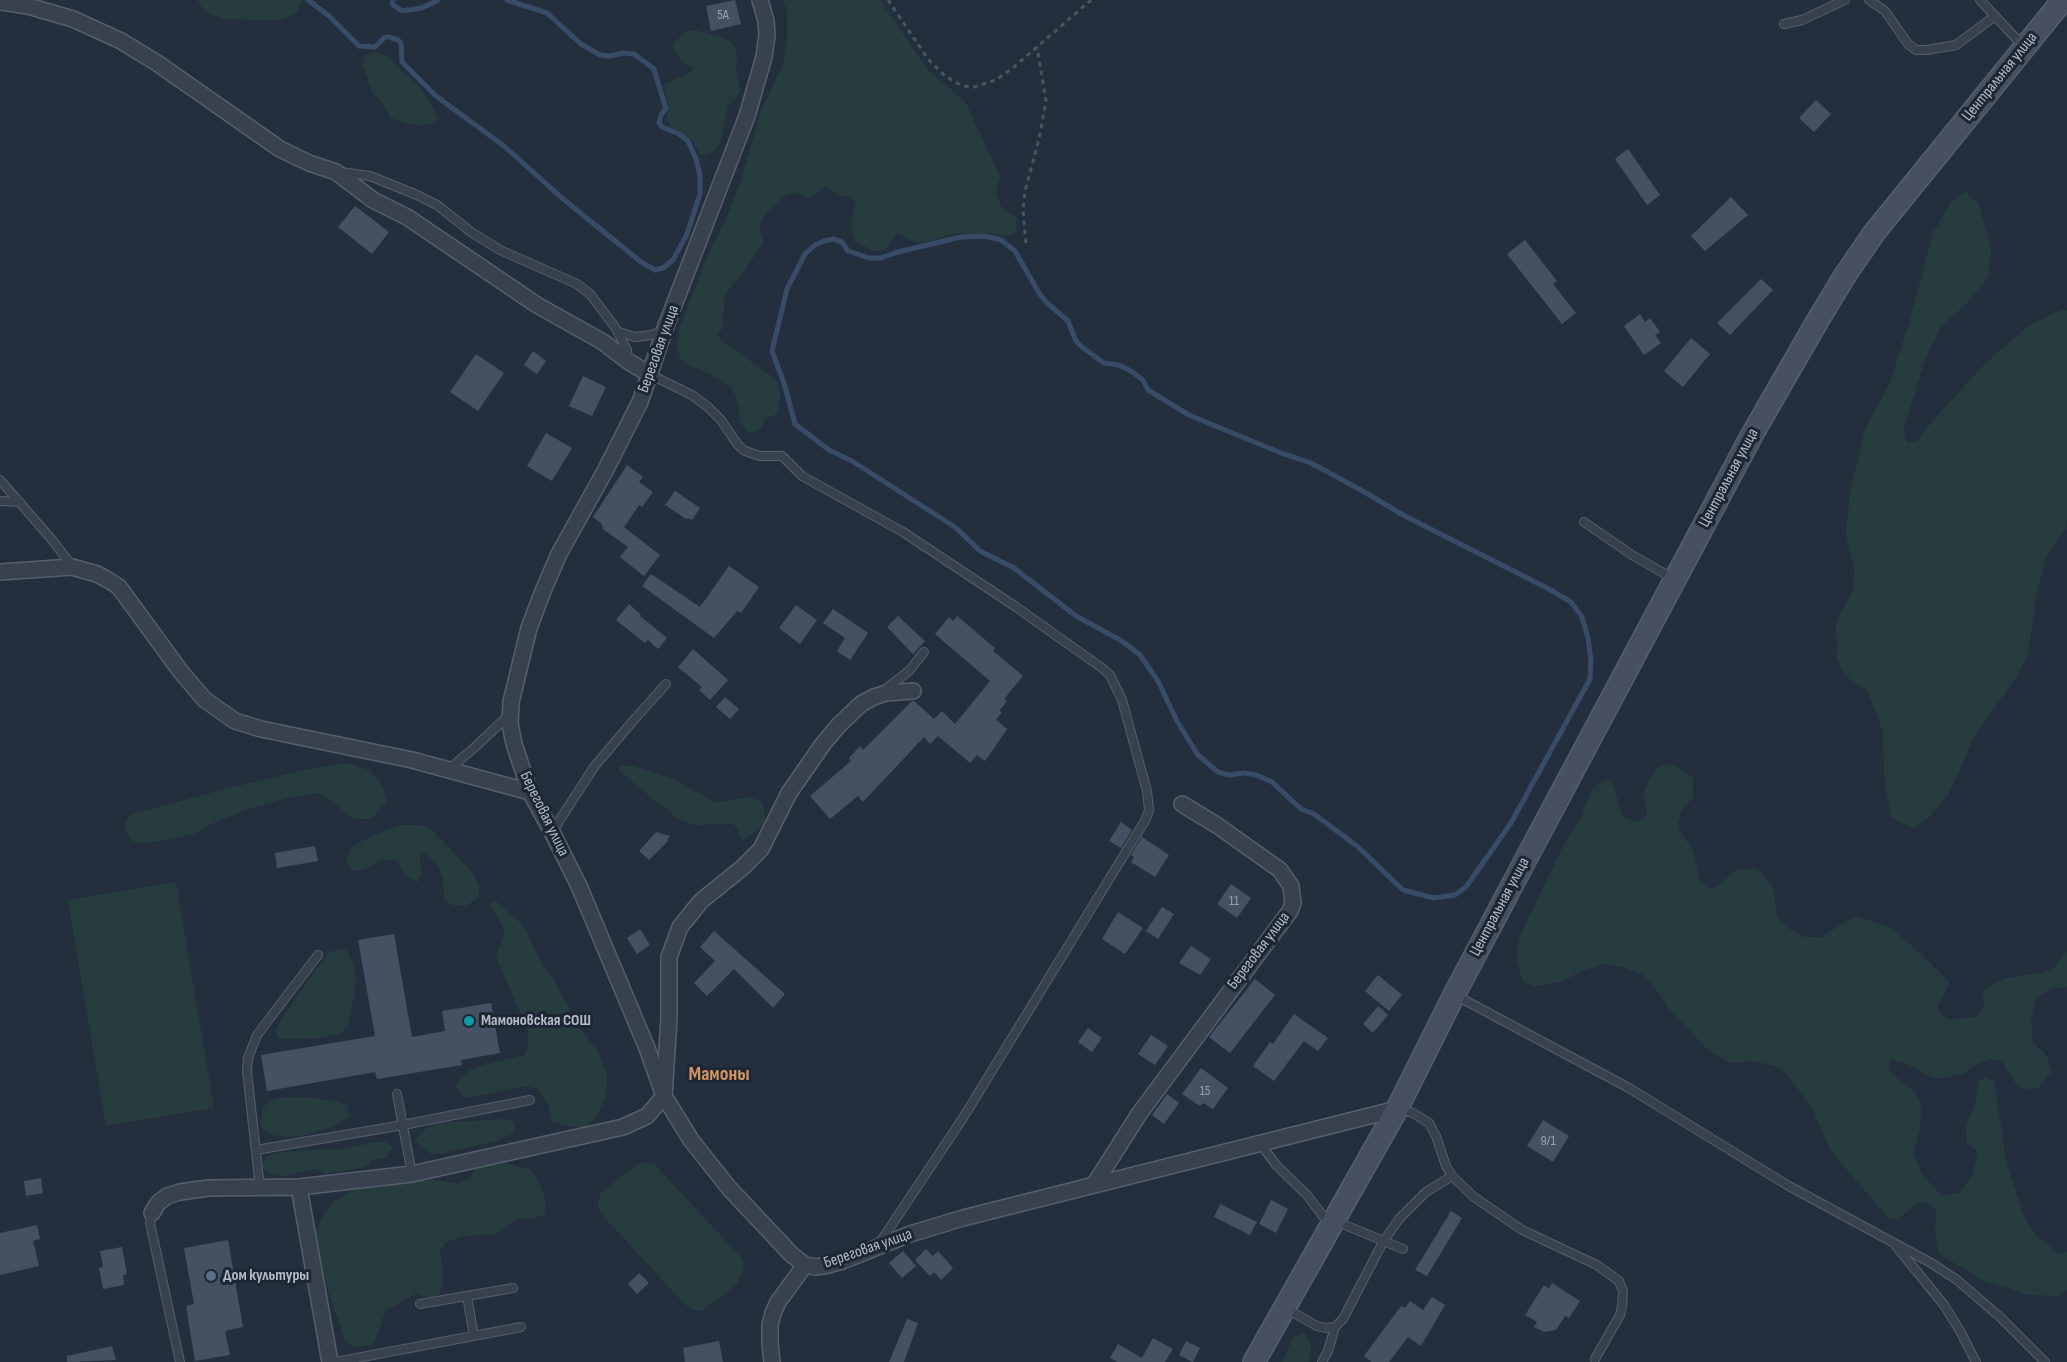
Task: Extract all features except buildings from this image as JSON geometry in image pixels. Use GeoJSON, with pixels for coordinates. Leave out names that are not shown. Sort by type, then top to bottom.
{"type":"FeatureCollection","features":[{"type":"Feature","properties":{"kind":"street","name":"Центральная улица"},"geometry":{"type":"LineString","coordinates":[[1254,1362],[1397,1108],[1454,995],[1758,423],[1844,277],[1874,233],[2063,0]]}},
{"type":"Feature","properties":{"kind":"street"},"geometry":{"type":"LineString","coordinates":[[0,2],[28,6],[98,28],[158,63],[280,149],[309,163],[336,172],[373,200],[407,216],[537,305],[603,342],[628,362],[651,375]]}},
{"type":"Feature","properties":{"kind":"street","name":"Береговая улица"},"geometry":{"type":"LineString","coordinates":[[761,3],[766,35],[764,57],[751,105],[664,330],[651,375],[628,426],[559,554],[543,591],[523,652],[510,724],[514,744],[530,792],[579,886],[647,1048],[664,1096],[707,1163],[791,1254],[805,1265],[828,1265],[963,1218],[1397,1108]]}},
{"type":"Feature","properties":{"kind":"street"},"geometry":{"type":"LineString","coordinates":[[0,572],[72,567],[97,574],[118,587],[199,693],[235,721],[261,729],[412,760],[530,792]]}},
{"type":"Feature","properties":{"kind":"street"},"geometry":{"type":"LineString","coordinates":[[152,1213],[158,1203],[167,1196],[180,1192],[209,1188],[299,1187],[412,1174],[622,1127],[647,1116],[664,1096],[669,1020],[669,957],[680,927],[701,901],[757,854],[769,835],[783,804],[823,744],[861,704],[886,693],[913,691]]}},
{"type":"Feature","properties":{"kind":"street","name":"Береговая улица"},"geometry":{"type":"LineString","coordinates":[[1094,1185],[1139,1114],[1290,911],[1293,903],[1292,886],[1280,870],[1218,826],[1182,804]]}},
{"type":"Feature","properties":{"kind":"street"},"geometry":{"type":"LineString","coordinates":[[299,1187],[330,1362]]}},
{"type":"Feature","properties":{"kind":"street"},"geometry":{"type":"LineString","coordinates":[[772,1362],[770,1325],[773,1313],[778,1302],[805,1265]]}},
{"type":"Feature","properties":{"kind":"lane"},"geometry":{"type":"LineString","coordinates":[[1784,24],[1802,20],[1845,0]]}},
{"type":"Feature","properties":{"kind":"lane"},"geometry":{"type":"LineString","coordinates":[[1869,0],[1885,11],[1908,44],[1916,50],[1956,45],[1995,15]]}},
{"type":"Feature","properties":{"kind":"lane"},"geometry":{"type":"LineString","coordinates":[[1980,0],[2024,47]]}},
{"type":"Feature","properties":{"kind":"lane"},"geometry":{"type":"LineString","coordinates":[[336,172],[370,176],[436,205],[471,232],[501,250],[577,284],[590,294],[619,332],[627,350],[628,362]]}},
{"type":"Feature","properties":{"kind":"lane"},"geometry":{"type":"LineString","coordinates":[[619,332],[643,337],[664,330]]}},
{"type":"Feature","properties":{"kind":"lane"},"geometry":{"type":"LineString","coordinates":[[651,375],[700,401],[720,420],[732,438],[745,451],[760,456],[782,456],[802,476],[903,532],[1016,607],[1102,668],[1110,675],[1122,700],[1147,791],[1149,810],[1140,828],[963,1118],[877,1247]]}},
{"type":"Feature","properties":{"kind":"lane"},"geometry":{"type":"LineString","coordinates":[[0,480],[72,567]]}},
{"type":"Feature","properties":{"kind":"lane"},"geometry":{"type":"LineString","coordinates":[[0,501],[20,502]]}},
{"type":"Feature","properties":{"kind":"lane"},"geometry":{"type":"LineString","coordinates":[[1584,522],[1632,555],[1676,580]]}},
{"type":"Feature","properties":{"kind":"lane"},"geometry":{"type":"LineString","coordinates":[[874,697],[902,676],[924,652]]}},
{"type":"Feature","properties":{"kind":"lane"},"geometry":{"type":"LineString","coordinates":[[552,832],[594,767],[666,684]]}},
{"type":"Feature","properties":{"kind":"lane"},"geometry":{"type":"LineString","coordinates":[[447,770],[511,713]]}},
{"type":"Feature","properties":{"kind":"lane"},"geometry":{"type":"LineString","coordinates":[[260,1188],[247,1071],[248,1058],[257,1035],[318,955]]}},
{"type":"Feature","properties":{"kind":"lane"},"geometry":{"type":"LineString","coordinates":[[1454,995],[1629,1088],[1786,1185],[1894,1242],[1957,1280],[2000,1317],[2045,1362]]}},
{"type":"Feature","properties":{"kind":"lane"},"geometry":{"type":"LineString","coordinates":[[397,1094],[412,1174]]}},
{"type":"Feature","properties":{"kind":"lane"},"geometry":{"type":"LineString","coordinates":[[256,1150],[530,1100]]}},
{"type":"Feature","properties":{"kind":"lane"},"geometry":{"type":"LineString","coordinates":[[1397,1108],[1413,1113],[1430,1123],[1452,1176],[1474,1197],[1522,1230],[1597,1265],[1619,1281],[1623,1299],[1620,1315],[1595,1359]]}},
{"type":"Feature","properties":{"kind":"lane"},"geometry":{"type":"LineString","coordinates":[[1260,1143],[1276,1164],[1332,1224],[1403,1249]]}},
{"type":"Feature","properties":{"kind":"lane"},"geometry":{"type":"LineString","coordinates":[[1322,1362],[1335,1327],[1343,1318],[1383,1242],[1408,1209],[1426,1192],[1452,1176]]}},
{"type":"Feature","properties":{"kind":"lane"},"geometry":{"type":"LineString","coordinates":[[152,1213],[150,1223],[180,1362]]}},
{"type":"Feature","properties":{"kind":"lane"},"geometry":{"type":"LineString","coordinates":[[1894,1242],[1944,1305],[1976,1362]]}},
{"type":"Feature","properties":{"kind":"lane"},"geometry":{"type":"LineString","coordinates":[[420,1304],[513,1288]]}},
{"type":"Feature","properties":{"kind":"lane"},"geometry":{"type":"LineString","coordinates":[[467,1296],[474,1336]]}},
{"type":"Feature","properties":{"kind":"lane"},"geometry":{"type":"LineString","coordinates":[[1285,1308],[1317,1326],[1335,1327]]}},
{"type":"Feature","properties":{"kind":"lane"},"geometry":{"type":"LineString","coordinates":[[336,1362],[521,1328]]}},
{"type":"Feature","properties":{"kind":"path"},"geometry":{"type":"LineString","coordinates":[[888,0],[928,59],[943,74],[965,86],[974,87],[996,80],[1091,0]]}},
{"type":"Feature","properties":{"kind":"path"},"geometry":{"type":"LineString","coordinates":[[1026,243],[1023,211],[1025,191],[1047,101],[1037,47]]}},
{"type":"Feature","properties":{"kind":"green space"},"geometry":{"type":"Polygon","coordinates":[[[198,0],[302,0],[297,12],[283,20],[222,19],[203,10],[198,0]]]}},
{"type":"Feature","properties":{"kind":"green space"},"geometry":{"type":"Polygon","coordinates":[[[783,0],[880,0],[927,69],[965,101],[1000,176],[996,191],[1000,205],[1006,212],[1013,214],[1017,220],[1016,232],[1010,236],[987,233],[952,234],[923,243],[911,241],[897,233],[885,250],[874,251],[856,242],[853,236],[851,224],[856,203],[851,197],[840,195],[824,186],[812,197],[806,197],[798,192],[785,196],[766,213],[759,227],[764,241],[741,276],[729,289],[724,300],[723,327],[718,334],[720,339],[777,382],[780,393],[779,411],[765,418],[762,428],[752,433],[747,432],[740,421],[739,406],[734,391],[721,379],[693,367],[680,358],[677,346],[679,329],[740,183],[761,111],[783,64],[787,38],[787,12],[783,0]]]}},
{"type":"Feature","properties":{"kind":"green space"},"geometry":{"type":"Polygon","coordinates":[[[695,30],[726,39],[734,45],[741,91],[728,104],[721,141],[715,150],[707,155],[700,155],[692,140],[670,127],[666,118],[669,110],[664,85],[692,71],[693,68],[681,60],[674,51],[673,43],[688,31],[695,30]]]}},
{"type":"Feature","properties":{"kind":"green space"},"geometry":{"type":"Polygon","coordinates":[[[376,52],[390,57],[398,68],[420,86],[438,118],[432,123],[421,125],[391,118],[384,105],[372,92],[363,65],[365,56],[376,52]]]}},
{"type":"Feature","properties":{"kind":"green space"},"geometry":{"type":"Polygon","coordinates":[[[1966,192],[1979,204],[1991,248],[1988,277],[1970,300],[1941,327],[1925,359],[1903,432],[1907,443],[1918,441],[1933,420],[1986,363],[2028,326],[2059,311],[2067,310],[2067,520],[2066,529],[2046,556],[2035,602],[2028,655],[2015,679],[1974,737],[1949,794],[1930,816],[1914,829],[1891,817],[1884,777],[1883,732],[1868,691],[1843,674],[1837,657],[1836,621],[1852,592],[1855,574],[1846,534],[1850,492],[1865,429],[1889,385],[1910,320],[1933,233],[1952,201],[1966,192]]]}},
{"type":"Feature","properties":{"kind":"green space"},"geometry":{"type":"Polygon","coordinates":[[[347,763],[369,770],[382,784],[387,801],[372,819],[354,819],[320,793],[291,797],[255,807],[219,820],[193,834],[174,839],[146,843],[132,841],[125,830],[125,824],[130,815],[304,770],[347,763]]]}},
{"type":"Feature","properties":{"kind":"green space"},"geometry":{"type":"Polygon","coordinates":[[[1665,764],[1677,766],[1693,778],[1693,798],[1683,807],[1678,822],[1680,831],[1694,852],[1699,879],[1708,888],[1716,887],[1737,870],[1757,868],[1773,887],[1777,916],[1788,928],[1805,937],[1821,937],[1855,916],[1889,927],[1950,982],[1938,1006],[1940,1014],[1950,1020],[1978,1016],[1984,1006],[1983,993],[1987,987],[2006,978],[2042,973],[2055,967],[2067,950],[2067,987],[2053,988],[2036,997],[2031,1022],[2033,1043],[2046,1054],[2052,1071],[2038,1088],[2023,1089],[2017,1086],[2002,1061],[1991,1059],[1978,1063],[1964,1073],[1943,1078],[1933,1078],[1903,1062],[1891,1060],[1888,1069],[1916,1092],[1921,1108],[1920,1130],[1914,1152],[1922,1175],[1942,1196],[1959,1193],[1971,1178],[1978,1152],[1967,1143],[1966,1125],[1975,1104],[1978,1082],[1986,1077],[1994,1081],[2006,1160],[2023,1215],[2038,1238],[2060,1254],[2067,1252],[2067,1289],[2059,1296],[2028,1295],[1984,1281],[1939,1254],[1935,1232],[1936,1210],[1929,1204],[1919,1202],[1897,1220],[1889,1219],[1831,1151],[1813,1110],[1787,1074],[1775,1066],[1754,1061],[1730,1063],[1705,1047],[1668,1007],[1642,974],[1623,967],[1603,964],[1581,971],[1561,982],[1534,986],[1523,981],[1516,961],[1519,938],[1561,850],[1582,816],[1590,792],[1605,779],[1612,782],[1623,817],[1638,823],[1647,814],[1644,795],[1648,782],[1658,767],[1665,764]]]}},
{"type":"Feature","properties":{"kind":"green space"},"geometry":{"type":"Polygon","coordinates":[[[621,766],[632,766],[676,780],[716,803],[747,797],[758,800],[763,804],[766,823],[744,840],[740,837],[736,826],[731,824],[693,825],[677,818],[618,770],[621,766]]]}},
{"type":"Feature","properties":{"kind":"green space"},"geometry":{"type":"Polygon","coordinates":[[[400,825],[421,825],[432,830],[472,872],[479,885],[479,897],[466,906],[452,905],[444,899],[443,879],[437,864],[426,853],[419,853],[422,873],[418,882],[404,875],[396,860],[381,860],[365,869],[353,871],[346,860],[350,848],[400,825]]]}},
{"type":"Feature","properties":{"kind":"green space"},"geometry":{"type":"Polygon","coordinates":[[[176,882],[214,1108],[106,1126],[68,900],[176,882]]]}},
{"type":"Feature","properties":{"kind":"green space"},"geometry":{"type":"Polygon","coordinates":[[[491,901],[497,902],[526,930],[542,965],[554,980],[579,1027],[599,1053],[607,1075],[606,1096],[596,1117],[582,1129],[552,1122],[548,1105],[538,1089],[526,1086],[464,1097],[456,1086],[467,1072],[480,1066],[524,1055],[528,1048],[528,1031],[496,957],[504,929],[490,905],[491,901]]]}},
{"type":"Feature","properties":{"kind":"green space"},"geometry":{"type":"Polygon","coordinates":[[[345,949],[352,960],[356,979],[348,1025],[341,1033],[321,1038],[280,1039],[275,1032],[278,1025],[311,976],[329,952],[345,949]]]}},
{"type":"Feature","properties":{"kind":"green space"},"geometry":{"type":"Polygon","coordinates":[[[305,1097],[347,1105],[349,1117],[338,1124],[307,1135],[287,1137],[273,1135],[261,1128],[262,1108],[276,1098],[305,1097]]]}},
{"type":"Feature","properties":{"kind":"green space"},"geometry":{"type":"Polygon","coordinates":[[[504,1119],[513,1121],[516,1128],[512,1134],[496,1141],[431,1154],[416,1141],[419,1134],[427,1128],[440,1123],[504,1119]]]}},
{"type":"Feature","properties":{"kind":"green space"},"geometry":{"type":"Polygon","coordinates":[[[386,1142],[392,1148],[387,1158],[372,1160],[360,1168],[347,1171],[326,1173],[314,1169],[284,1176],[266,1172],[262,1165],[266,1157],[280,1152],[340,1149],[386,1142]]]}},
{"type":"Feature","properties":{"kind":"green space"},"geometry":{"type":"Polygon","coordinates":[[[499,1161],[531,1170],[541,1186],[545,1200],[545,1214],[532,1219],[518,1218],[495,1234],[463,1236],[447,1242],[440,1249],[443,1282],[439,1294],[430,1298],[417,1293],[385,1311],[373,1344],[356,1348],[345,1340],[315,1245],[317,1228],[334,1201],[360,1187],[431,1179],[457,1184],[470,1178],[476,1168],[499,1161]]]}},
{"type":"Feature","properties":{"kind":"green space"},"geometry":{"type":"Polygon","coordinates":[[[637,1164],[655,1165],[742,1258],[744,1266],[737,1284],[705,1309],[699,1311],[691,1309],[684,1303],[600,1213],[598,1204],[600,1194],[637,1164]]]}},
{"type":"Feature","properties":{"kind":"green space"},"geometry":{"type":"Polygon","coordinates":[[[1304,1333],[1311,1347],[1309,1362],[1282,1362],[1293,1337],[1304,1333]]]}},
{"type":"Feature","properties":{"kind":"waterway"},"geometry":{"type":"LineString","coordinates":[[308,0],[329,16],[359,46],[375,47],[385,37],[398,40],[401,43],[402,62],[436,96],[504,146],[562,198],[641,262],[655,270],[663,268],[673,260],[687,234],[700,194],[700,175],[688,141],[679,134],[662,127],[659,123],[666,109],[654,69],[634,54],[600,55],[581,44],[547,13],[507,0]]}},
{"type":"Feature","properties":{"kind":"waterway"},"geometry":{"type":"LineString","coordinates":[[393,0],[392,4],[402,11],[422,8],[438,0]]}},
{"type":"Feature","properties":{"kind":"waterway"},"geometry":{"type":"LineString","coordinates":[[985,236],[1001,240],[1015,251],[1039,293],[1068,321],[1076,341],[1104,363],[1119,365],[1131,371],[1143,380],[1148,390],[1189,415],[1311,463],[1403,515],[1549,589],[1571,602],[1582,617],[1591,661],[1590,679],[1511,823],[1466,887],[1455,895],[1434,898],[1403,890],[1357,846],[1314,814],[1301,809],[1272,782],[1256,775],[1244,773],[1229,775],[1218,772],[1198,755],[1177,721],[1158,681],[1140,655],[1122,641],[1076,616],[1014,568],[980,551],[955,527],[852,461],[829,450],[795,424],[784,383],[772,351],[787,289],[805,254],[815,245],[834,239],[842,242],[848,251],[869,258],[881,258],[961,237],[985,236]]}},
{"type":"Feature","properties":{"kind":"place","name":"Мамоновская СОШ"},"geometry":{"type":"Point","coordinates":[469,1021]}},
{"type":"Feature","properties":{"kind":"place","name":"Дом культуры"},"geometry":{"type":"Point","coordinates":[211,1276]}},
{"type":"Feature","properties":{"kind":"district","name":"Мамоны"},"geometry":{"type":"Point","coordinates":[719,1075]}}]}
